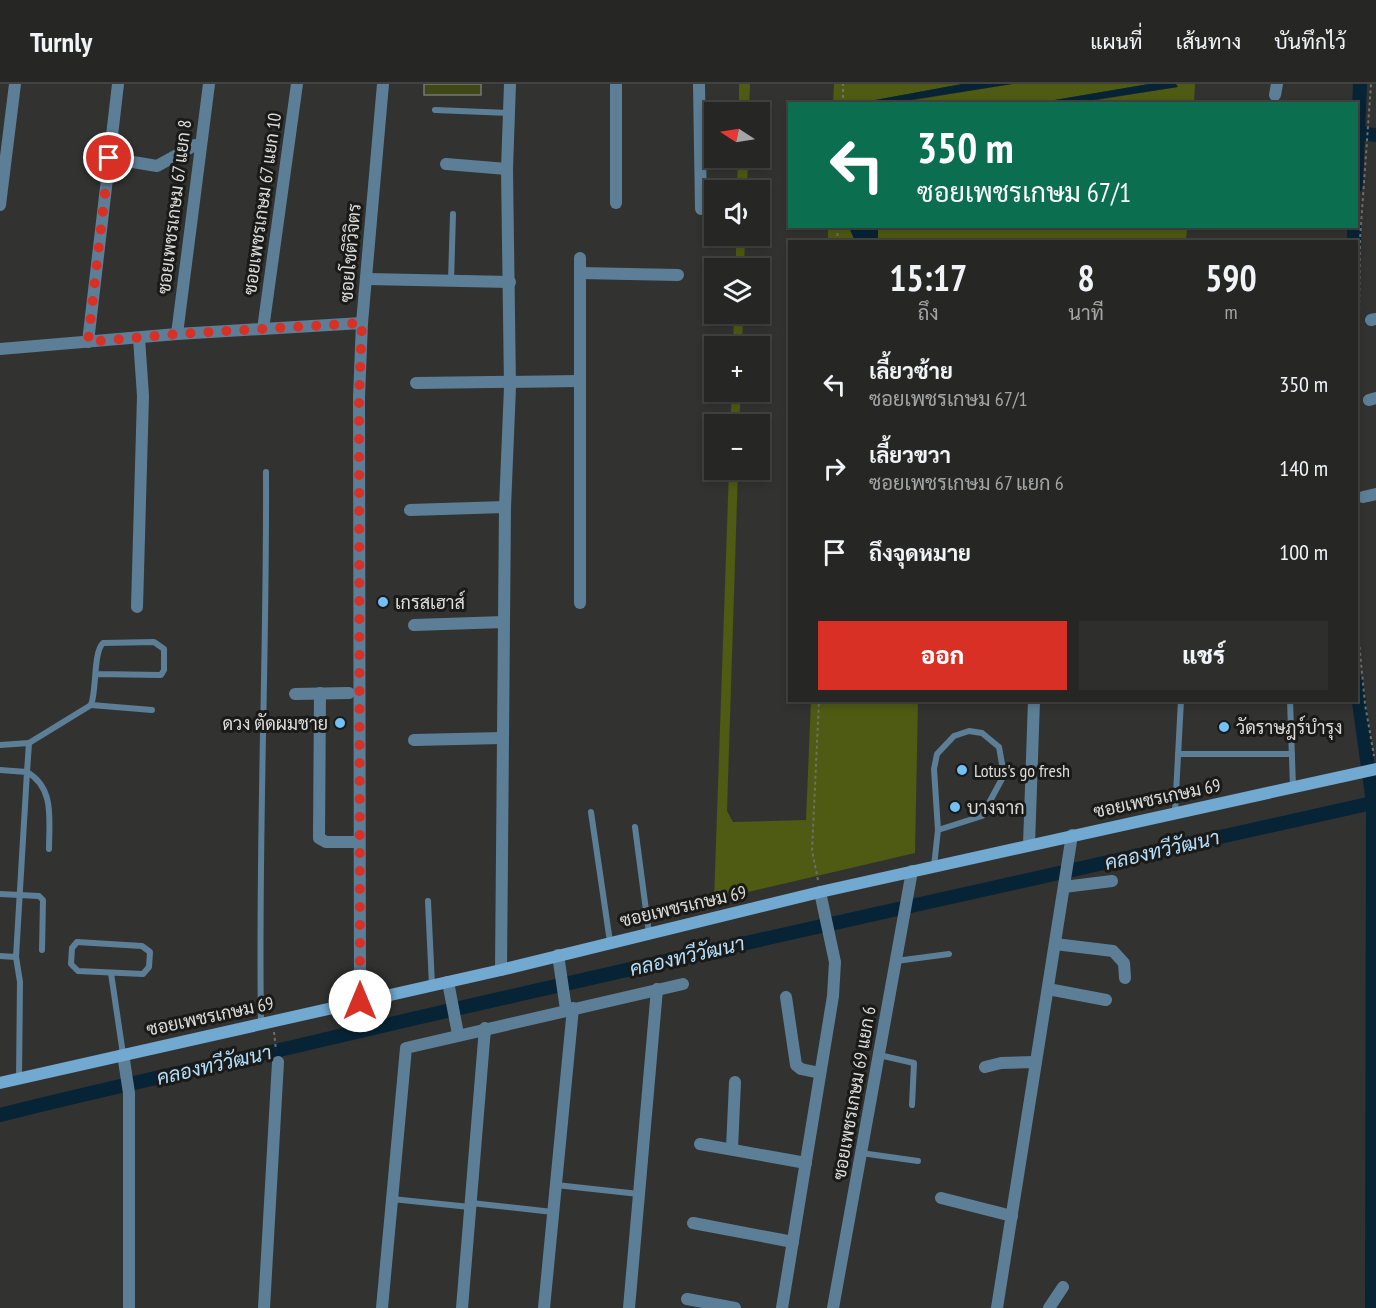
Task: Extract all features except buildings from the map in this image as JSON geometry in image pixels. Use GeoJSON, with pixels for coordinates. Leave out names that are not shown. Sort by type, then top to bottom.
{"type":"FeatureCollection","features":[{"type":"Feature","properties":{"kind":"main road","name":"ซอยเพชรเกษม 69"},"geometry":{"type":"LineString","coordinates":[[0,1083],[124,1061],[261,1023],[432,985],[449,987],[501,970],[559,961],[610,942],[820,892],[911,878],[934,866],[1376,769]]}},
{"type":"Feature","properties":{"kind":"street"},"geometry":{"type":"LineString","coordinates":[[0,205],[15,84]]}},
{"type":"Feature","properties":{"kind":"street"},"geometry":{"type":"LineString","coordinates":[[88,342],[118,84]]}},
{"type":"Feature","properties":{"kind":"street","name":"ซอยเพชรเกษม 67 แยก 8"},"geometry":{"type":"LineString","coordinates":[[177,334],[208,84]]}},
{"type":"Feature","properties":{"kind":"street","name":"ซอยเพชรเกษม 67 แยก 10"},"geometry":{"type":"LineString","coordinates":[[263,328],[297,84]]}},
{"type":"Feature","properties":{"kind":"street","name":"ซอยโชติวิจิตร"},"geometry":{"type":"LineString","coordinates":[[360,1001],[359,397],[362,323],[368,279],[383,84]]}},
{"type":"Feature","properties":{"kind":"street"},"geometry":{"type":"LineString","coordinates":[[501,970],[505,507],[510,282],[507,169],[510,84]]}},
{"type":"Feature","properties":{"kind":"street"},"geometry":{"type":"LineString","coordinates":[[616,84],[616,203]]}},
{"type":"Feature","properties":{"kind":"street"},"geometry":{"type":"LineString","coordinates":[[699,84],[700,209]]}},
{"type":"Feature","properties":{"kind":"street"},"geometry":{"type":"LineString","coordinates":[[109,158],[157,166],[195,146]]}},
{"type":"Feature","properties":{"kind":"street"},"geometry":{"type":"LineString","coordinates":[[446,164],[507,169]]}},
{"type":"Feature","properties":{"kind":"street"},"geometry":{"type":"LineString","coordinates":[[580,258],[580,603]]}},
{"type":"Feature","properties":{"kind":"street"},"geometry":{"type":"LineString","coordinates":[[580,273],[678,275]]}},
{"type":"Feature","properties":{"kind":"street"},"geometry":{"type":"LineString","coordinates":[[368,279],[510,282]]}},
{"type":"Feature","properties":{"kind":"street"},"geometry":{"type":"LineString","coordinates":[[0,349],[177,334],[362,323]]}},
{"type":"Feature","properties":{"kind":"street"},"geometry":{"type":"LineString","coordinates":[[137,607],[143,396],[139,338]]}},
{"type":"Feature","properties":{"kind":"street"},"geometry":{"type":"LineString","coordinates":[[416,383],[580,381]]}},
{"type":"Feature","properties":{"kind":"street"},"geometry":{"type":"LineString","coordinates":[[1363,497],[1376,494]]}},
{"type":"Feature","properties":{"kind":"street"},"geometry":{"type":"LineString","coordinates":[[410,510],[505,507]]}},
{"type":"Feature","properties":{"kind":"street"},"geometry":{"type":"LineString","coordinates":[[414,625],[504,622]]}},
{"type":"Feature","properties":{"kind":"street"},"geometry":{"type":"LineString","coordinates":[[295,693],[349,693]]}},
{"type":"Feature","properties":{"kind":"street"},"geometry":{"type":"LineString","coordinates":[[320,693],[319,838],[326,842],[359,842]]}},
{"type":"Feature","properties":{"kind":"street"},"geometry":{"type":"LineString","coordinates":[[1029,845],[1034,702]]}},
{"type":"Feature","properties":{"kind":"street"},"geometry":{"type":"LineString","coordinates":[[414,740],[502,738]]}},
{"type":"Feature","properties":{"kind":"street"},"geometry":{"type":"LineString","coordinates":[[997,1308],[1072,835]]}},
{"type":"Feature","properties":{"kind":"street","name":"ซอยเพชรเกษม 69 แยก 6"},"geometry":{"type":"LineString","coordinates":[[833,1308],[911,878]]}},
{"type":"Feature","properties":{"kind":"street"},"geometry":{"type":"LineString","coordinates":[[1064,886],[1112,881]]}},
{"type":"Feature","properties":{"kind":"street"},"geometry":{"type":"LineString","coordinates":[[782,1308],[832,996],[835,962],[820,892]]}},
{"type":"Feature","properties":{"kind":"street"},"geometry":{"type":"LineString","coordinates":[[1055,944],[1113,951],[1124,963],[1125,978]]}},
{"type":"Feature","properties":{"kind":"street"},"geometry":{"type":"LineString","coordinates":[[544,1308],[554,1212],[568,1005],[559,961]]}},
{"type":"Feature","properties":{"kind":"street"},"geometry":{"type":"LineString","coordinates":[[382,1308],[406,1048],[568,1005],[682,984]]}},
{"type":"Feature","properties":{"kind":"street"},"geometry":{"type":"LineString","coordinates":[[449,987],[458,1034]]}},
{"type":"Feature","properties":{"kind":"street"},"geometry":{"type":"LineString","coordinates":[[629,1308],[657,989]]}},
{"type":"Feature","properties":{"kind":"street"},"geometry":{"type":"LineString","coordinates":[[1048,989],[1106,1000]]}},
{"type":"Feature","properties":{"kind":"street"},"geometry":{"type":"LineString","coordinates":[[786,997],[796,1065],[801,1069],[820,1073]]}},
{"type":"Feature","properties":{"kind":"street"},"geometry":{"type":"LineString","coordinates":[[462,1308],[485,1028]]}},
{"type":"Feature","properties":{"kind":"street"},"geometry":{"type":"LineString","coordinates":[[124,1061],[129,1094],[129,1308]]}},
{"type":"Feature","properties":{"kind":"street"},"geometry":{"type":"LineString","coordinates":[[264,1308],[278,1062]]}},
{"type":"Feature","properties":{"kind":"street"},"geometry":{"type":"LineString","coordinates":[[986,1067],[1001,1063],[1036,1062]]}},
{"type":"Feature","properties":{"kind":"street"},"geometry":{"type":"LineString","coordinates":[[732,1149],[735,1082]]}},
{"type":"Feature","properties":{"kind":"street"},"geometry":{"type":"LineString","coordinates":[[700,1144],[806,1163]]}},
{"type":"Feature","properties":{"kind":"street"},"geometry":{"type":"LineString","coordinates":[[941,1198],[1012,1216]]}},
{"type":"Feature","properties":{"kind":"street"},"geometry":{"type":"LineString","coordinates":[[693,1223],[793,1242]]}},
{"type":"Feature","properties":{"kind":"street"},"geometry":{"type":"LineString","coordinates":[[1049,1308],[1063,1287]]}},
{"type":"Feature","properties":{"kind":"street"},"geometry":{"type":"LineString","coordinates":[[687,1299],[735,1308]]}},
{"type":"Feature","properties":{"kind":"lane"},"geometry":{"type":"LineString","coordinates":[[435,110],[510,113]]}},
{"type":"Feature","properties":{"kind":"lane"},"geometry":{"type":"LineString","coordinates":[[451,280],[453,214]]}},
{"type":"Feature","properties":{"kind":"lane"},"geometry":{"type":"LineString","coordinates":[[261,1023],[260,927],[267,631],[266,472]]}},
{"type":"Feature","properties":{"kind":"lane"},"geometry":{"type":"LineString","coordinates":[[91,705],[98,649],[107,641],[154,642],[164,649],[164,670],[161,675],[96,674]]}},
{"type":"Feature","properties":{"kind":"lane"},"geometry":{"type":"LineString","coordinates":[[1175,812],[1181,702]]}},
{"type":"Feature","properties":{"kind":"lane"},"geometry":{"type":"LineString","coordinates":[[1290,702],[1293,787]]}},
{"type":"Feature","properties":{"kind":"lane"},"geometry":{"type":"LineString","coordinates":[[0,745],[29,743],[91,705],[152,710]]}},
{"type":"Feature","properties":{"kind":"lane"},"geometry":{"type":"LineString","coordinates":[[934,866],[938,830],[934,769],[937,754],[954,736],[969,731],[982,732],[999,747],[1004,775],[982,816],[938,830]]}},
{"type":"Feature","properties":{"kind":"lane"},"geometry":{"type":"LineString","coordinates":[[19,1078],[20,982],[16,957],[29,743]]}},
{"type":"Feature","properties":{"kind":"lane"},"geometry":{"type":"LineString","coordinates":[[1178,754],[1292,754]]}},
{"type":"Feature","properties":{"kind":"lane"},"geometry":{"type":"LineString","coordinates":[[0,770],[27,772],[38,778],[45,788],[49,803],[49,849]]}},
{"type":"Feature","properties":{"kind":"lane"},"geometry":{"type":"LineString","coordinates":[[591,812],[610,942]]}},
{"type":"Feature","properties":{"kind":"lane"},"geometry":{"type":"LineString","coordinates":[[635,827],[649,933]]}},
{"type":"Feature","properties":{"kind":"lane"},"geometry":{"type":"LineString","coordinates":[[0,894],[39,896],[43,900],[42,950]]}},
{"type":"Feature","properties":{"kind":"lane"},"geometry":{"type":"LineString","coordinates":[[428,901],[432,985]]}},
{"type":"Feature","properties":{"kind":"lane"},"geometry":{"type":"LineString","coordinates":[[74,944],[138,945],[150,952],[149,967],[143,974],[111,972],[73,968],[71,964],[74,944]]}},
{"type":"Feature","properties":{"kind":"lane"},"geometry":{"type":"LineString","coordinates":[[896,961],[949,954]]}},
{"type":"Feature","properties":{"kind":"lane"},"geometry":{"type":"LineString","coordinates":[[0,956],[16,957]]}},
{"type":"Feature","properties":{"kind":"lane"},"geometry":{"type":"LineString","coordinates":[[111,972],[124,1061]]}},
{"type":"Feature","properties":{"kind":"lane"},"geometry":{"type":"LineString","coordinates":[[879,1055],[914,1063],[912,1105]]}},
{"type":"Feature","properties":{"kind":"lane"},"geometry":{"type":"LineString","coordinates":[[861,1153],[918,1161]]}},
{"type":"Feature","properties":{"kind":"lane"},"geometry":{"type":"LineString","coordinates":[[556,1185],[640,1194]]}},
{"type":"Feature","properties":{"kind":"lane"},"geometry":{"type":"LineString","coordinates":[[391,1199],[554,1212]]}},
{"type":"Feature","properties":{"kind":"path"},"geometry":{"type":"LineString","coordinates":[[843,84],[843,102]]}},
{"type":"Feature","properties":{"kind":"path"},"geometry":{"type":"LineString","coordinates":[[1358,314],[1360,239],[1371,84]]}},
{"type":"Feature","properties":{"kind":"path"},"geometry":{"type":"LineString","coordinates":[[1358,632],[1365,704],[1374,756],[1376,756]]}},
{"type":"Feature","properties":{"kind":"path"},"geometry":{"type":"LineString","coordinates":[[819,702],[812,851],[820,892]]}},
{"type":"Feature","properties":{"kind":"path"},"geometry":{"type":"LineString","coordinates":[[273,1029],[278,1062]]}},
{"type":"Feature","properties":{"kind":"green space"},"geometry":{"type":"Polygon","coordinates":[[[739,84],[750,84],[749,102],[739,102],[739,84]]]}},
{"type":"Feature","properties":{"kind":"green space"},"geometry":{"type":"Polygon","coordinates":[[[834,84],[962,84],[864,102],[833,102],[834,84]]]}},
{"type":"Feature","properties":{"kind":"green space"},"geometry":{"type":"Polygon","coordinates":[[[1012,84],[1149,84],[1043,102],[902,102],[1012,84]]]}},
{"type":"Feature","properties":{"kind":"green space"},"geometry":{"type":"Polygon","coordinates":[[[1176,84],[1195,84],[1194,102],[1085,102],[1177,87],[1176,84]]]}},
{"type":"Feature","properties":{"kind":"green space"},"geometry":{"type":"Polygon","coordinates":[[[738,168],[748,168],[747,180],[737,180],[738,168]]]}},
{"type":"Feature","properties":{"kind":"green space"},"geometry":{"type":"Polygon","coordinates":[[[828,228],[849,228],[855,240],[828,240],[828,228]]]}},
{"type":"Feature","properties":{"kind":"green space"},"geometry":{"type":"Polygon","coordinates":[[[878,228],[1187,228],[1186,240],[878,240],[878,228]]]}},
{"type":"Feature","properties":{"kind":"green space"},"geometry":{"type":"Polygon","coordinates":[[[736,246],[745,246],[744,258],[736,258],[736,246]]]}},
{"type":"Feature","properties":{"kind":"green space"},"geometry":{"type":"Polygon","coordinates":[[[734,324],[743,324],[742,336],[733,336],[734,324]]]}},
{"type":"Feature","properties":{"kind":"green space"},"geometry":{"type":"Polygon","coordinates":[[[731,402],[740,402],[740,414],[731,414],[731,402]]]}},
{"type":"Feature","properties":{"kind":"green space"},"geometry":{"type":"Polygon","coordinates":[[[729,480],[738,480],[727,811],[733,822],[806,820],[811,702],[918,702],[915,853],[714,900],[729,480]]]}},
{"type":"Feature","properties":{"kind":"water"},"geometry":{"type":"Polygon","coordinates":[[[962,84],[1012,84],[896,102],[864,102],[962,84]]]}},
{"type":"Feature","properties":{"kind":"water"},"geometry":{"type":"Polygon","coordinates":[[[1149,84],[1176,84],[1178,87],[1080,102],[1043,102],[1149,84]]]}},
{"type":"Feature","properties":{"kind":"water"},"geometry":{"type":"Polygon","coordinates":[[[849,228],[878,228],[878,240],[855,240],[849,228]]]}},
{"type":"Feature","properties":{"kind":"waterway"},"geometry":{"type":"LineString","coordinates":[[1358,135],[1360,84]]}},
{"type":"Feature","properties":{"kind":"waterway"},"geometry":{"type":"LineString","coordinates":[[1358,133],[1376,135]]}},
{"type":"Feature","properties":{"kind":"waterway"},"geometry":{"type":"LineString","coordinates":[[1354,228],[1354,240]]}},
{"type":"Feature","properties":{"kind":"waterway"},"geometry":{"type":"LineString","coordinates":[[1358,695],[1373,803],[1372,1308]]}},
{"type":"Feature","properties":{"kind":"waterway","name":"คลองทวีวัฒนา"},"geometry":{"type":"LineString","coordinates":[[0,1115],[582,980],[1376,802]]}},
{"type":"Feature","properties":{"kind":"place","name":"เกรสเฮาส์"},"geometry":{"type":"Point","coordinates":[383,602]}},
{"type":"Feature","properties":{"kind":"place","name":"ดวง ตัดผมชาย"},"geometry":{"type":"Point","coordinates":[340,723]}},
{"type":"Feature","properties":{"kind":"place","name":"วัดราษฎร์บำรุง"},"geometry":{"type":"Point","coordinates":[1224,727]}},
{"type":"Feature","properties":{"kind":"place","name":"Lotus's go fresh"},"geometry":{"type":"Point","coordinates":[962,770]}},
{"type":"Feature","properties":{"kind":"place","name":"บางจาก"},"geometry":{"type":"Point","coordinates":[955,807]}},
{"type":"Feature","properties":{"kind":"route"},"geometry":{"type":"LineString","coordinates":[[109,158],[88,342],[177,334],[362,323],[359,397],[360,1001]]}}]}
